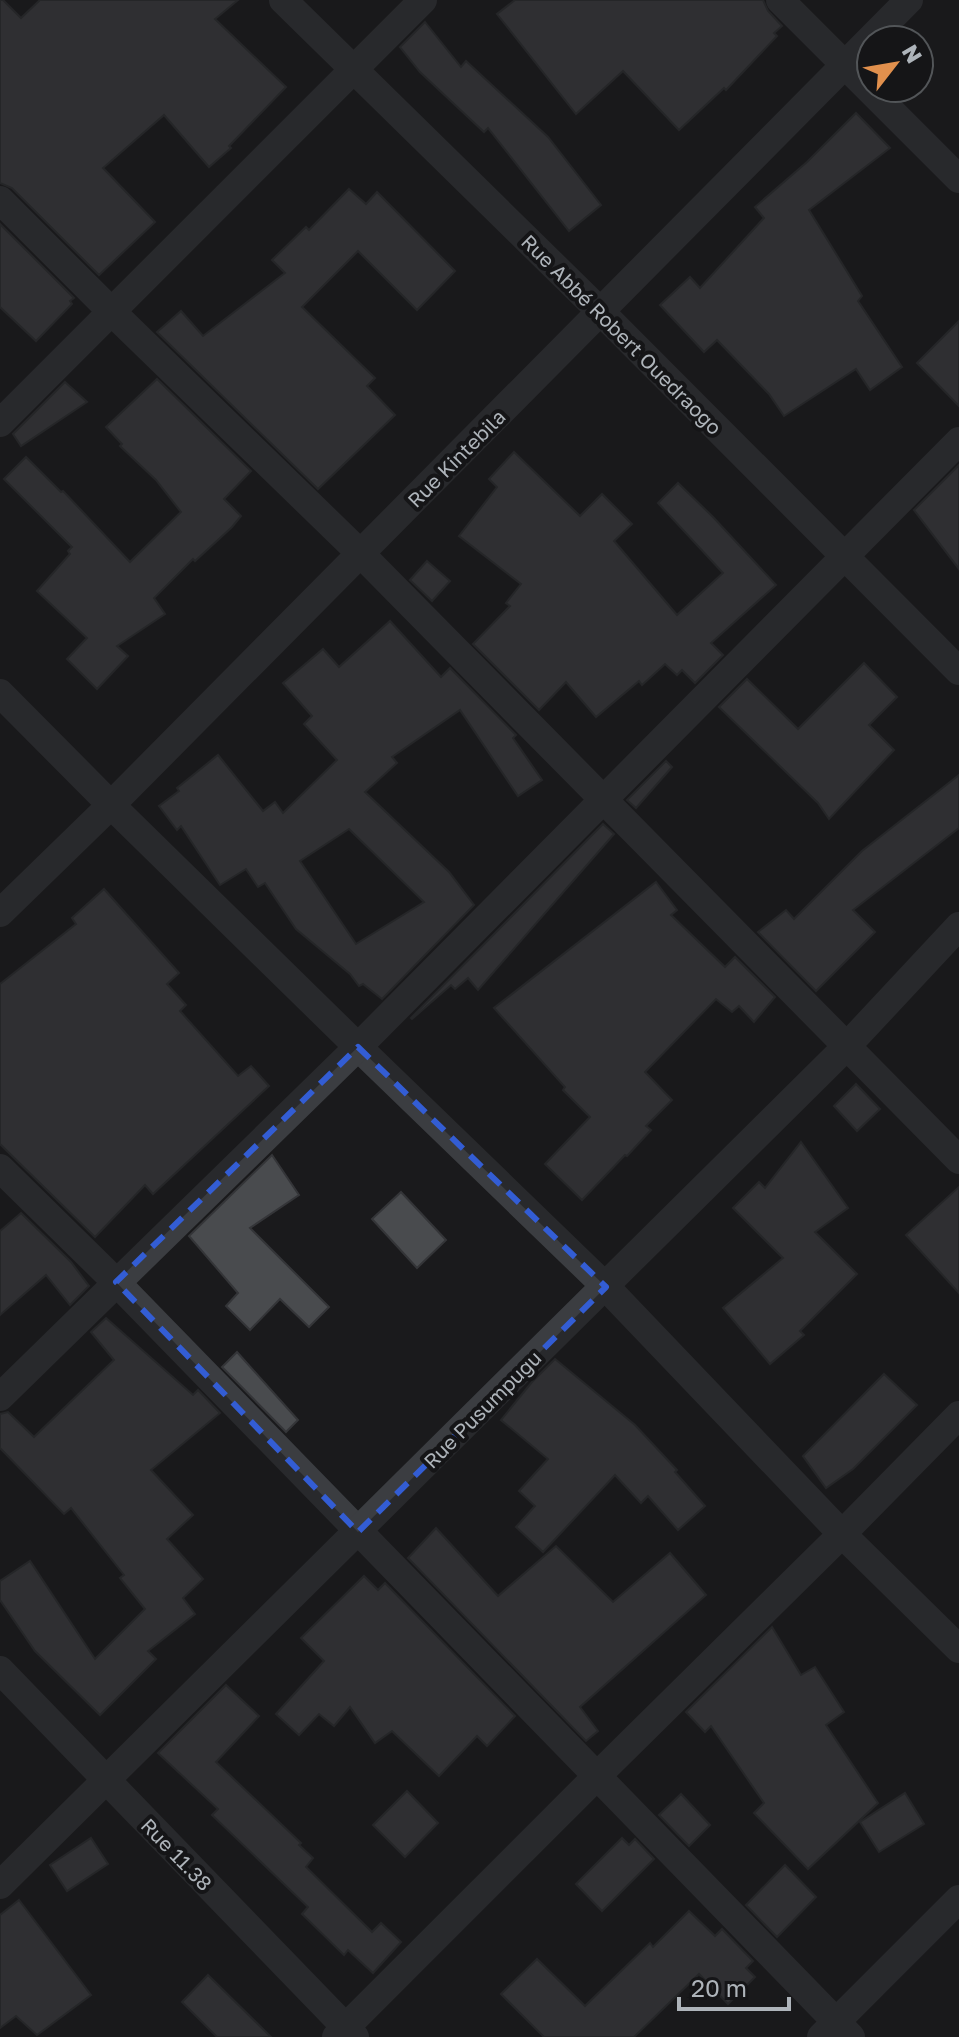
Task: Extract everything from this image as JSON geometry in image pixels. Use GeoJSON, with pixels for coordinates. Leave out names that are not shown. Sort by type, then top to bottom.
{"type":"FeatureCollection","features":[{"type":"Feature","properties":{"kind":"street","name":"Rue Abbé Robert Ouedraogo"},"geometry":{"type":"LineString","coordinates":[[283,0],[601,312],[959,671]]}},
{"type":"Feature","properties":{"kind":"street"},"geometry":{"type":"LineString","coordinates":[[0,423],[423,0]]}},
{"type":"Feature","properties":{"kind":"street"},"geometry":{"type":"LineString","coordinates":[[780,0],[959,179]]}},
{"type":"Feature","properties":{"kind":"street","name":"Rue Kintebila"},"geometry":{"type":"LineString","coordinates":[[0,913],[361,554],[909,0]]}},
{"type":"Feature","properties":{"kind":"street"},"geometry":{"type":"LineString","coordinates":[[0,200],[361,554],[959,1160]]}},
{"type":"Feature","properties":{"kind":"street"},"geometry":{"type":"LineString","coordinates":[[0,1397],[358,1047],[959,441]]}},
{"type":"Feature","properties":{"kind":"street"},"geometry":{"type":"LineString","coordinates":[[0,693],[606,1287],[842,1534],[959,1649]]}},
{"type":"Feature","properties":{"kind":"street","name":"Rue Pusumpugu"},"geometry":{"type":"LineString","coordinates":[[0,1885],[847,1046],[959,926]]}},
{"type":"Feature","properties":{"kind":"street"},"geometry":{"type":"LineString","coordinates":[[0,1168],[116,1282],[598,1775],[836,2032],[959,1899]]}},
{"type":"Feature","properties":{"kind":"street"},"geometry":{"type":"LineString","coordinates":[[345,2034],[598,1775],[959,1415]]}},
{"type":"Feature","properties":{"kind":"street","name":"Rue 11.38"},"geometry":{"type":"LineString","coordinates":[[0,1670],[345,2034]]}},
{"type":"Feature","properties":{"kind":"highlighted area"},"geometry":{"type":"Polygon","coordinates":[[[358,1047],[606,1287],[358,1532],[116,1282],[358,1047]]]}},
{"type":"Feature","properties":{"kind":"building"},"geometry":{"type":"Polygon","coordinates":[[[0,0],[21,18],[40,0],[238,0],[215,19],[286,87],[229,146],[231,148],[209,167],[164,115],[103,168],[155,222],[99,275],[12,188],[0,183],[0,0]]]}},
{"type":"Feature","properties":{"kind":"building"},"geometry":{"type":"Polygon","coordinates":[[[515,0],[763,0],[768,11],[782,26],[774,33],[777,36],[726,90],[724,88],[679,130],[623,71],[576,114],[497,14],[515,0]]]}},
{"type":"Feature","properties":{"kind":"building"},"geometry":{"type":"Polygon","coordinates":[[[425,22],[461,67],[466,61],[548,137],[601,205],[569,231],[488,128],[484,132],[420,72],[400,47],[425,22]]]}},
{"type":"Feature","properties":{"kind":"building"},"geometry":{"type":"Polygon","coordinates":[[[856,113],[890,148],[809,210],[862,296],[858,301],[902,367],[870,390],[856,369],[784,416],[769,394],[717,340],[704,352],[660,305],[690,277],[700,288],[764,218],[755,207],[807,162],[856,113]]]}},
{"type":"Feature","properties":{"kind":"building"},"geometry":{"type":"Polygon","coordinates":[[[349,189],[366,204],[377,192],[455,271],[417,310],[358,251],[302,307],[375,378],[367,386],[395,415],[318,489],[157,332],[181,311],[203,336],[285,273],[272,260],[306,227],[309,230],[349,189]]]}},
{"type":"Feature","properties":{"kind":"building"},"geometry":{"type":"Polygon","coordinates":[[[0,224],[74,298],[70,301],[72,304],[36,341],[0,307],[0,224]]]}},
{"type":"Feature","properties":{"kind":"building"},"geometry":{"type":"Polygon","coordinates":[[[959,321],[959,406],[917,363],[959,321]]]}},
{"type":"Feature","properties":{"kind":"building"},"geometry":{"type":"Polygon","coordinates":[[[157,379],[251,471],[224,499],[241,516],[154,598],[165,614],[117,646],[128,656],[97,689],[67,659],[87,638],[37,591],[70,554],[68,551],[72,547],[4,479],[26,457],[130,562],[181,512],[156,480],[120,446],[122,444],[106,427],[157,379]]]}},
{"type":"Feature","properties":{"kind":"building"},"geometry":{"type":"Polygon","coordinates":[[[65,382],[87,402],[21,446],[13,434],[65,382]]]}},
{"type":"Feature","properties":{"kind":"building"},"geometry":{"type":"Polygon","coordinates":[[[514,452],[580,516],[602,494],[632,524],[614,541],[677,615],[723,573],[658,503],[678,483],[776,585],[711,643],[723,655],[695,683],[682,670],[677,675],[665,664],[642,685],[639,681],[596,717],[566,682],[539,710],[473,644],[510,606],[506,603],[521,584],[459,536],[497,487],[489,479],[514,452]]]}},
{"type":"Feature","properties":{"kind":"building"},"geometry":{"type":"Polygon","coordinates":[[[959,465],[959,569],[914,510],[959,465]]]}},
{"type":"Feature","properties":{"kind":"building"},"geometry":{"type":"Polygon","coordinates":[[[427,561],[450,581],[432,601],[410,580],[427,561]]]}},
{"type":"Feature","properties":{"kind":"building"},"geometry":{"type":"Polygon","coordinates":[[[390,621],[441,677],[450,668],[516,735],[513,738],[542,780],[518,796],[460,710],[392,757],[397,763],[365,792],[449,872],[474,905],[382,999],[363,984],[359,986],[350,974],[296,929],[265,883],[258,887],[246,869],[220,885],[181,826],[177,830],[159,806],[218,755],[263,811],[275,802],[283,813],[337,760],[304,724],[312,716],[283,683],[323,649],[339,667],[390,621]],[[349,829],[300,861],[356,944],[424,902],[349,829]]]}},
{"type":"Feature","properties":{"kind":"building"},"geometry":{"type":"Polygon","coordinates":[[[864,663],[897,697],[869,725],[894,750],[829,819],[818,803],[719,707],[747,679],[798,729],[864,663]]]}},
{"type":"Feature","properties":{"kind":"building"},"geometry":{"type":"Polygon","coordinates":[[[666,761],[672,767],[636,808],[627,800],[666,761]]]}},
{"type":"Feature","properties":{"kind":"building"},"geometry":{"type":"Polygon","coordinates":[[[959,775],[959,828],[853,910],[875,932],[816,991],[758,932],[786,910],[794,919],[862,851],[959,775]]]}},
{"type":"Feature","properties":{"kind":"building"},"geometry":{"type":"Polygon","coordinates":[[[603,824],[614,834],[478,990],[468,978],[455,989],[451,985],[412,1019],[411,1018],[603,824]]]}},
{"type":"Feature","properties":{"kind":"building"},"geometry":{"type":"Polygon","coordinates":[[[656,882],[677,910],[671,915],[725,967],[735,957],[775,997],[754,1022],[739,1006],[732,1012],[716,999],[645,1072],[672,1100],[646,1126],[651,1130],[582,1200],[545,1164],[590,1117],[563,1090],[565,1087],[494,1008],[656,882]]]}},
{"type":"Feature","properties":{"kind":"building"},"geometry":{"type":"Polygon","coordinates":[[[104,889],[179,973],[167,984],[186,1005],[180,1011],[238,1076],[251,1066],[269,1086],[153,1194],[145,1185],[95,1237],[0,1144],[0,984],[76,924],[72,918],[104,889]]]}},
{"type":"Feature","properties":{"kind":"building"},"geometry":{"type":"Polygon","coordinates":[[[856,1084],[880,1109],[857,1131],[834,1106],[856,1084]]]}},
{"type":"Feature","properties":{"kind":"building"},"geometry":{"type":"Polygon","coordinates":[[[801,1142],[848,1208],[815,1232],[857,1274],[800,1331],[804,1335],[770,1364],[723,1308],[783,1258],[733,1208],[759,1182],[765,1188],[801,1142]]]}},
{"type":"Feature","properties":{"kind":"building"},"geometry":{"type":"Polygon","coordinates":[[[272,1155],[299,1195],[250,1228],[329,1307],[309,1327],[280,1299],[250,1330],[226,1306],[238,1293],[189,1236],[272,1155]]]}},
{"type":"Feature","properties":{"kind":"building"},"geometry":{"type":"Polygon","coordinates":[[[959,1187],[959,1293],[906,1235],[959,1187]]]}},
{"type":"Feature","properties":{"kind":"building"},"geometry":{"type":"Polygon","coordinates":[[[401,1192],[446,1240],[417,1268],[372,1219],[401,1192]]]}},
{"type":"Feature","properties":{"kind":"building"},"geometry":{"type":"Polygon","coordinates":[[[21,1213],[71,1262],[89,1286],[70,1305],[46,1275],[0,1315],[0,1231],[21,1213]]]}},
{"type":"Feature","properties":{"kind":"building"},"geometry":{"type":"Polygon","coordinates":[[[106,1318],[193,1395],[198,1390],[220,1413],[151,1470],[193,1515],[167,1539],[203,1579],[183,1598],[195,1614],[148,1651],[156,1659],[100,1715],[35,1651],[0,1600],[0,1581],[30,1561],[95,1659],[145,1609],[120,1578],[124,1575],[71,1508],[64,1514],[0,1448],[0,1414],[8,1412],[34,1437],[114,1360],[91,1332],[106,1318]]]}},
{"type":"Feature","properties":{"kind":"building"},"geometry":{"type":"Polygon","coordinates":[[[237,1352],[298,1420],[286,1432],[222,1367],[237,1352]]]}},
{"type":"Feature","properties":{"kind":"building"},"geometry":{"type":"Polygon","coordinates":[[[555,1359],[635,1425],[705,1506],[678,1530],[648,1496],[641,1503],[615,1475],[543,1552],[516,1527],[535,1506],[519,1491],[548,1459],[501,1420],[555,1359]]]}},
{"type":"Feature","properties":{"kind":"building"},"geometry":{"type":"Polygon","coordinates":[[[884,1374],[917,1405],[853,1469],[826,1488],[803,1456],[884,1374]]]}},
{"type":"Feature","properties":{"kind":"building"},"geometry":{"type":"Polygon","coordinates":[[[436,1528],[498,1596],[556,1546],[613,1602],[670,1553],[706,1595],[580,1707],[598,1731],[586,1741],[408,1558],[436,1528]]]}},
{"type":"Feature","properties":{"kind":"building"},"geometry":{"type":"Polygon","coordinates":[[[364,1576],[378,1590],[385,1583],[515,1716],[487,1746],[477,1736],[439,1776],[392,1731],[375,1743],[350,1707],[334,1726],[319,1714],[299,1735],[276,1714],[324,1661],[301,1638],[364,1576]]]}},
{"type":"Feature","properties":{"kind":"building"},"geometry":{"type":"Polygon","coordinates":[[[772,1627],[801,1675],[815,1667],[844,1712],[826,1725],[878,1803],[808,1869],[754,1813],[764,1803],[711,1726],[705,1732],[686,1712],[772,1627]]]}},
{"type":"Feature","properties":{"kind":"building"},"geometry":{"type":"Polygon","coordinates":[[[226,1685],[259,1716],[216,1762],[301,1843],[299,1845],[313,1858],[306,1867],[372,1932],[381,1923],[401,1942],[373,1973],[348,1950],[344,1955],[302,1914],[308,1907],[212,1815],[218,1809],[158,1753],[226,1685]]]}},
{"type":"Feature","properties":{"kind":"building"},"geometry":{"type":"Polygon","coordinates":[[[407,1791],[438,1823],[405,1857],[373,1825],[407,1791]]]}},
{"type":"Feature","properties":{"kind":"building"},"geometry":{"type":"Polygon","coordinates":[[[905,1793],[924,1824],[879,1852],[860,1822],[905,1793]]]}},
{"type":"Feature","properties":{"kind":"building"},"geometry":{"type":"Polygon","coordinates":[[[681,1794],[710,1825],[689,1846],[659,1815],[681,1794]]]}},
{"type":"Feature","properties":{"kind":"building"},"geometry":{"type":"Polygon","coordinates":[[[91,1838],[108,1864],[67,1891],[50,1865],[91,1838]]]}},
{"type":"Feature","properties":{"kind":"building"},"geometry":{"type":"Polygon","coordinates":[[[622,1838],[629,1845],[635,1839],[654,1859],[602,1911],[576,1884],[622,1838]]]}},
{"type":"Feature","properties":{"kind":"building"},"geometry":{"type":"Polygon","coordinates":[[[785,1865],[816,1897],[777,1937],[746,1905],[785,1865]]]}},
{"type":"Feature","properties":{"kind":"building"},"geometry":{"type":"Polygon","coordinates":[[[19,1900],[91,1995],[37,2035],[16,2016],[0,2028],[0,1915],[19,1900]]]}},
{"type":"Feature","properties":{"kind":"building"},"geometry":{"type":"Polygon","coordinates":[[[689,1911],[715,1936],[722,1929],[753,1961],[746,1968],[755,1977],[728,2004],[699,1974],[634,2037],[544,2037],[501,1994],[537,1959],[585,2006],[650,1943],[653,1947],[689,1911]]]}},
{"type":"Feature","properties":{"kind":"building"},"geometry":{"type":"Polygon","coordinates":[[[208,1975],[271,2037],[217,2037],[182,2002],[208,1975]]]}}]}
